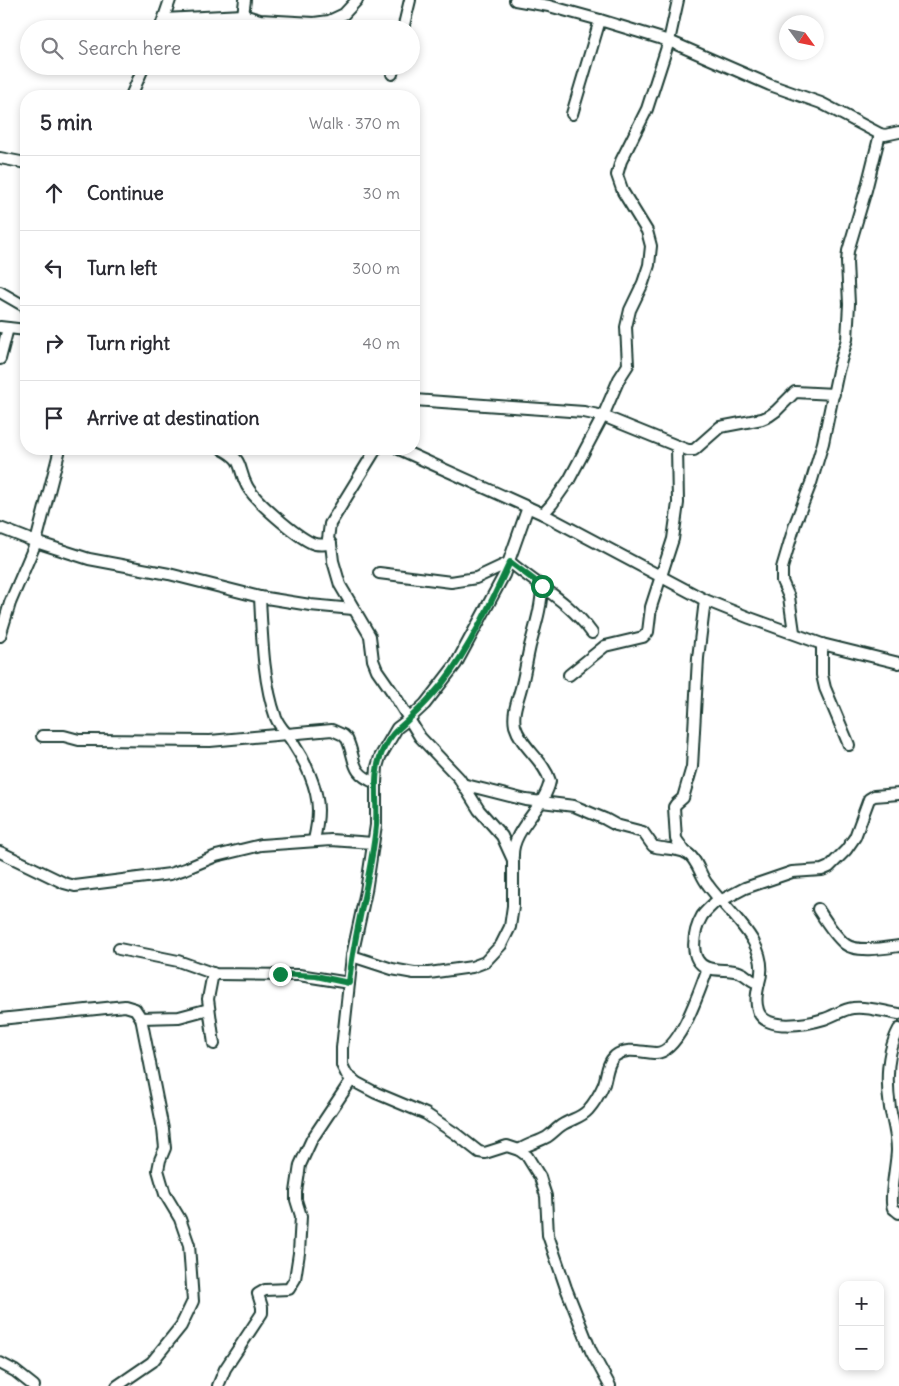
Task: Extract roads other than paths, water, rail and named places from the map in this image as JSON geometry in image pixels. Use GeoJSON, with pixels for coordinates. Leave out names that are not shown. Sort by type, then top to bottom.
{"type":"FeatureCollection","features":[{"type":"Feature","properties":{"kind":"street"},"geometry":{"type":"LineString","coordinates":[[163,20],[170,0]]}},
{"type":"Feature","properties":{"kind":"street"},"geometry":{"type":"LineString","coordinates":[[243,15],[246,0]]}},
{"type":"Feature","properties":{"kind":"street"},"geometry":{"type":"LineString","coordinates":[[327,20],[344,14],[357,0]]}},
{"type":"Feature","properties":{"kind":"street"},"geometry":{"type":"LineString","coordinates":[[405,20],[410,0]]}},
{"type":"Feature","properties":{"kind":"street"},"geometry":{"type":"LineString","coordinates":[[515,0],[549,6],[669,42],[821,103],[880,134],[885,135],[899,132]]}},
{"type":"Feature","properties":{"kind":"street"},"geometry":{"type":"LineString","coordinates":[[543,514],[569,480],[603,416],[619,379],[628,365],[626,327],[630,310],[649,265],[651,246],[647,231],[622,192],[617,179],[617,172],[647,109],[669,42],[678,0]]}},
{"type":"Feature","properties":{"kind":"street"},"geometry":{"type":"LineString","coordinates":[[198,20],[243,15],[268,20]]}},
{"type":"Feature","properties":{"kind":"street"},"geometry":{"type":"LineString","coordinates":[[572,114],[600,20]]}},
{"type":"Feature","properties":{"kind":"street"},"geometry":{"type":"LineString","coordinates":[[134,90],[140,75]]}},
{"type":"Feature","properties":{"kind":"street"},"geometry":{"type":"LineString","coordinates":[[794,632],[789,597],[782,581],[782,568],[823,443],[847,339],[849,304],[848,251],[880,134]]}},
{"type":"Feature","properties":{"kind":"street"},"geometry":{"type":"LineString","coordinates":[[0,158],[20,162]]}},
{"type":"Feature","properties":{"kind":"street"},"geometry":{"type":"LineString","coordinates":[[0,292],[20,303]]}},
{"type":"Feature","properties":{"kind":"street"},"geometry":{"type":"LineString","coordinates":[[0,359],[4,328],[20,329]]}},
{"type":"Feature","properties":{"kind":"street"},"geometry":{"type":"LineString","coordinates":[[420,401],[567,410],[603,416],[677,446],[694,450],[720,427],[762,418],[776,411],[795,392],[834,394]]}},
{"type":"Feature","properties":{"kind":"street"},"geometry":{"type":"LineString","coordinates":[[569,675],[605,646],[646,635],[650,607],[671,549],[678,503],[677,446]]}},
{"type":"Feature","properties":{"kind":"street"},"geometry":{"type":"LineString","coordinates":[[0,636],[10,603],[36,542],[58,455]]}},
{"type":"Feature","properties":{"kind":"street"},"geometry":{"type":"LineString","coordinates":[[231,455],[237,459],[242,468],[247,486],[257,499],[293,530],[312,543],[319,545],[331,544]]}},
{"type":"Feature","properties":{"kind":"street"},"geometry":{"type":"LineString","coordinates":[[372,455],[330,521],[328,539],[331,544],[333,561],[340,585],[370,636],[373,660],[377,670],[426,744],[455,774],[479,810],[502,836],[513,860]]}},
{"type":"Feature","properties":{"kind":"street"},"geometry":{"type":"LineString","coordinates":[[412,455],[543,514],[705,600],[822,644],[899,662]]}},
{"type":"Feature","properties":{"kind":"street"},"geometry":{"type":"LineString","coordinates":[[528,508],[510,562],[456,664],[436,691],[409,719],[397,728],[384,747],[377,767],[376,825],[362,910],[352,956],[341,1058],[344,1070],[352,1080],[371,1091],[426,1114],[479,1152],[485,1153],[507,1146],[519,1150],[531,1162],[540,1177],[546,1196],[548,1235],[554,1254],[588,1343],[610,1386]]}},
{"type":"Feature","properties":{"kind":"street"},"geometry":{"type":"LineString","coordinates":[[0,528],[89,559],[169,574],[260,597],[310,605],[353,609]]}},
{"type":"Feature","properties":{"kind":"street"},"geometry":{"type":"LineString","coordinates":[[379,574],[451,582],[476,578],[510,562]]}},
{"type":"Feature","properties":{"kind":"street"},"geometry":{"type":"LineString","coordinates":[[510,562],[575,612],[592,633]]}},
{"type":"Feature","properties":{"kind":"street"},"geometry":{"type":"LineString","coordinates":[[352,956],[392,969],[414,973],[472,967],[485,962],[500,945],[510,927],[513,906],[513,851],[518,838],[542,802],[550,779],[520,735],[514,720],[515,706],[523,682],[541,599],[542,586]]}},
{"type":"Feature","properties":{"kind":"street"},"geometry":{"type":"LineString","coordinates":[[260,597],[264,660],[276,717],[301,757],[316,794],[318,809],[314,840]]}},
{"type":"Feature","properties":{"kind":"street"},"geometry":{"type":"LineString","coordinates":[[705,600],[697,667],[692,767],[683,798],[674,807],[676,840],[694,862],[719,900],[740,921],[750,938],[761,966],[757,997],[758,1010],[762,1018],[776,1024],[789,1024],[821,1020],[853,1008],[899,1014]]}},
{"type":"Feature","properties":{"kind":"street"},"geometry":{"type":"LineString","coordinates":[[822,644],[822,675],[825,688],[849,745]]}},
{"type":"Feature","properties":{"kind":"street"},"geometry":{"type":"LineString","coordinates":[[42,736],[64,736],[79,740],[210,741],[328,730],[339,733],[347,740],[359,773],[376,783]]}},
{"type":"Feature","properties":{"kind":"street"},"geometry":{"type":"LineString","coordinates":[[462,784],[526,800],[574,806],[589,811],[616,825],[643,832],[656,848],[686,853]]}},
{"type":"Feature","properties":{"kind":"street"},"geometry":{"type":"LineString","coordinates":[[759,983],[752,982],[740,972],[708,968],[699,961],[695,950],[695,936],[703,915],[719,900],[745,888],[792,872],[822,870],[829,867],[841,856],[855,837],[869,799],[874,796],[899,794]]}},
{"type":"Feature","properties":{"kind":"street"},"geometry":{"type":"LineString","coordinates":[[0,852],[64,883],[83,885],[170,874],[216,856],[261,845],[314,840],[373,843]]}},
{"type":"Feature","properties":{"kind":"street"},"geometry":{"type":"LineString","coordinates":[[818,909],[840,939],[849,946],[866,949],[899,946]]}},
{"type":"Feature","properties":{"kind":"street"},"geometry":{"type":"LineString","coordinates":[[119,949],[178,961],[222,975],[299,975],[349,983]]}},
{"type":"Feature","properties":{"kind":"street"},"geometry":{"type":"LineString","coordinates":[[519,1150],[545,1138],[564,1124],[581,1117],[589,1110],[598,1098],[609,1064],[620,1053],[630,1050],[662,1052],[668,1048],[677,1038],[686,1020],[708,968]]}},
{"type":"Feature","properties":{"kind":"street"},"geometry":{"type":"LineString","coordinates":[[213,973],[209,992],[209,1010],[214,1044]]}},
{"type":"Feature","properties":{"kind":"street"},"geometry":{"type":"LineString","coordinates":[[0,1019],[125,1006],[134,1009],[141,1018],[163,1129],[164,1148],[158,1170],[165,1194],[180,1219],[190,1245],[193,1301],[181,1326],[152,1362],[117,1386]]}},
{"type":"Feature","properties":{"kind":"street"},"geometry":{"type":"LineString","coordinates":[[141,1018],[179,1017],[209,1010]]}},
{"type":"Feature","properties":{"kind":"street"},"geometry":{"type":"LineString","coordinates":[[899,1029],[893,1039],[888,1061],[889,1094],[897,1144],[892,1203],[894,1209],[899,1212]]}},
{"type":"Feature","properties":{"kind":"street"},"geometry":{"type":"LineString","coordinates":[[218,1386],[225,1370],[262,1313],[258,1294],[265,1290],[289,1289],[295,1279],[301,1216],[296,1200],[296,1183],[300,1165],[312,1139],[352,1080]]}},
{"type":"Feature","properties":{"kind":"street"},"geometry":{"type":"LineString","coordinates":[[0,1363],[15,1371],[34,1386]]}}]}
